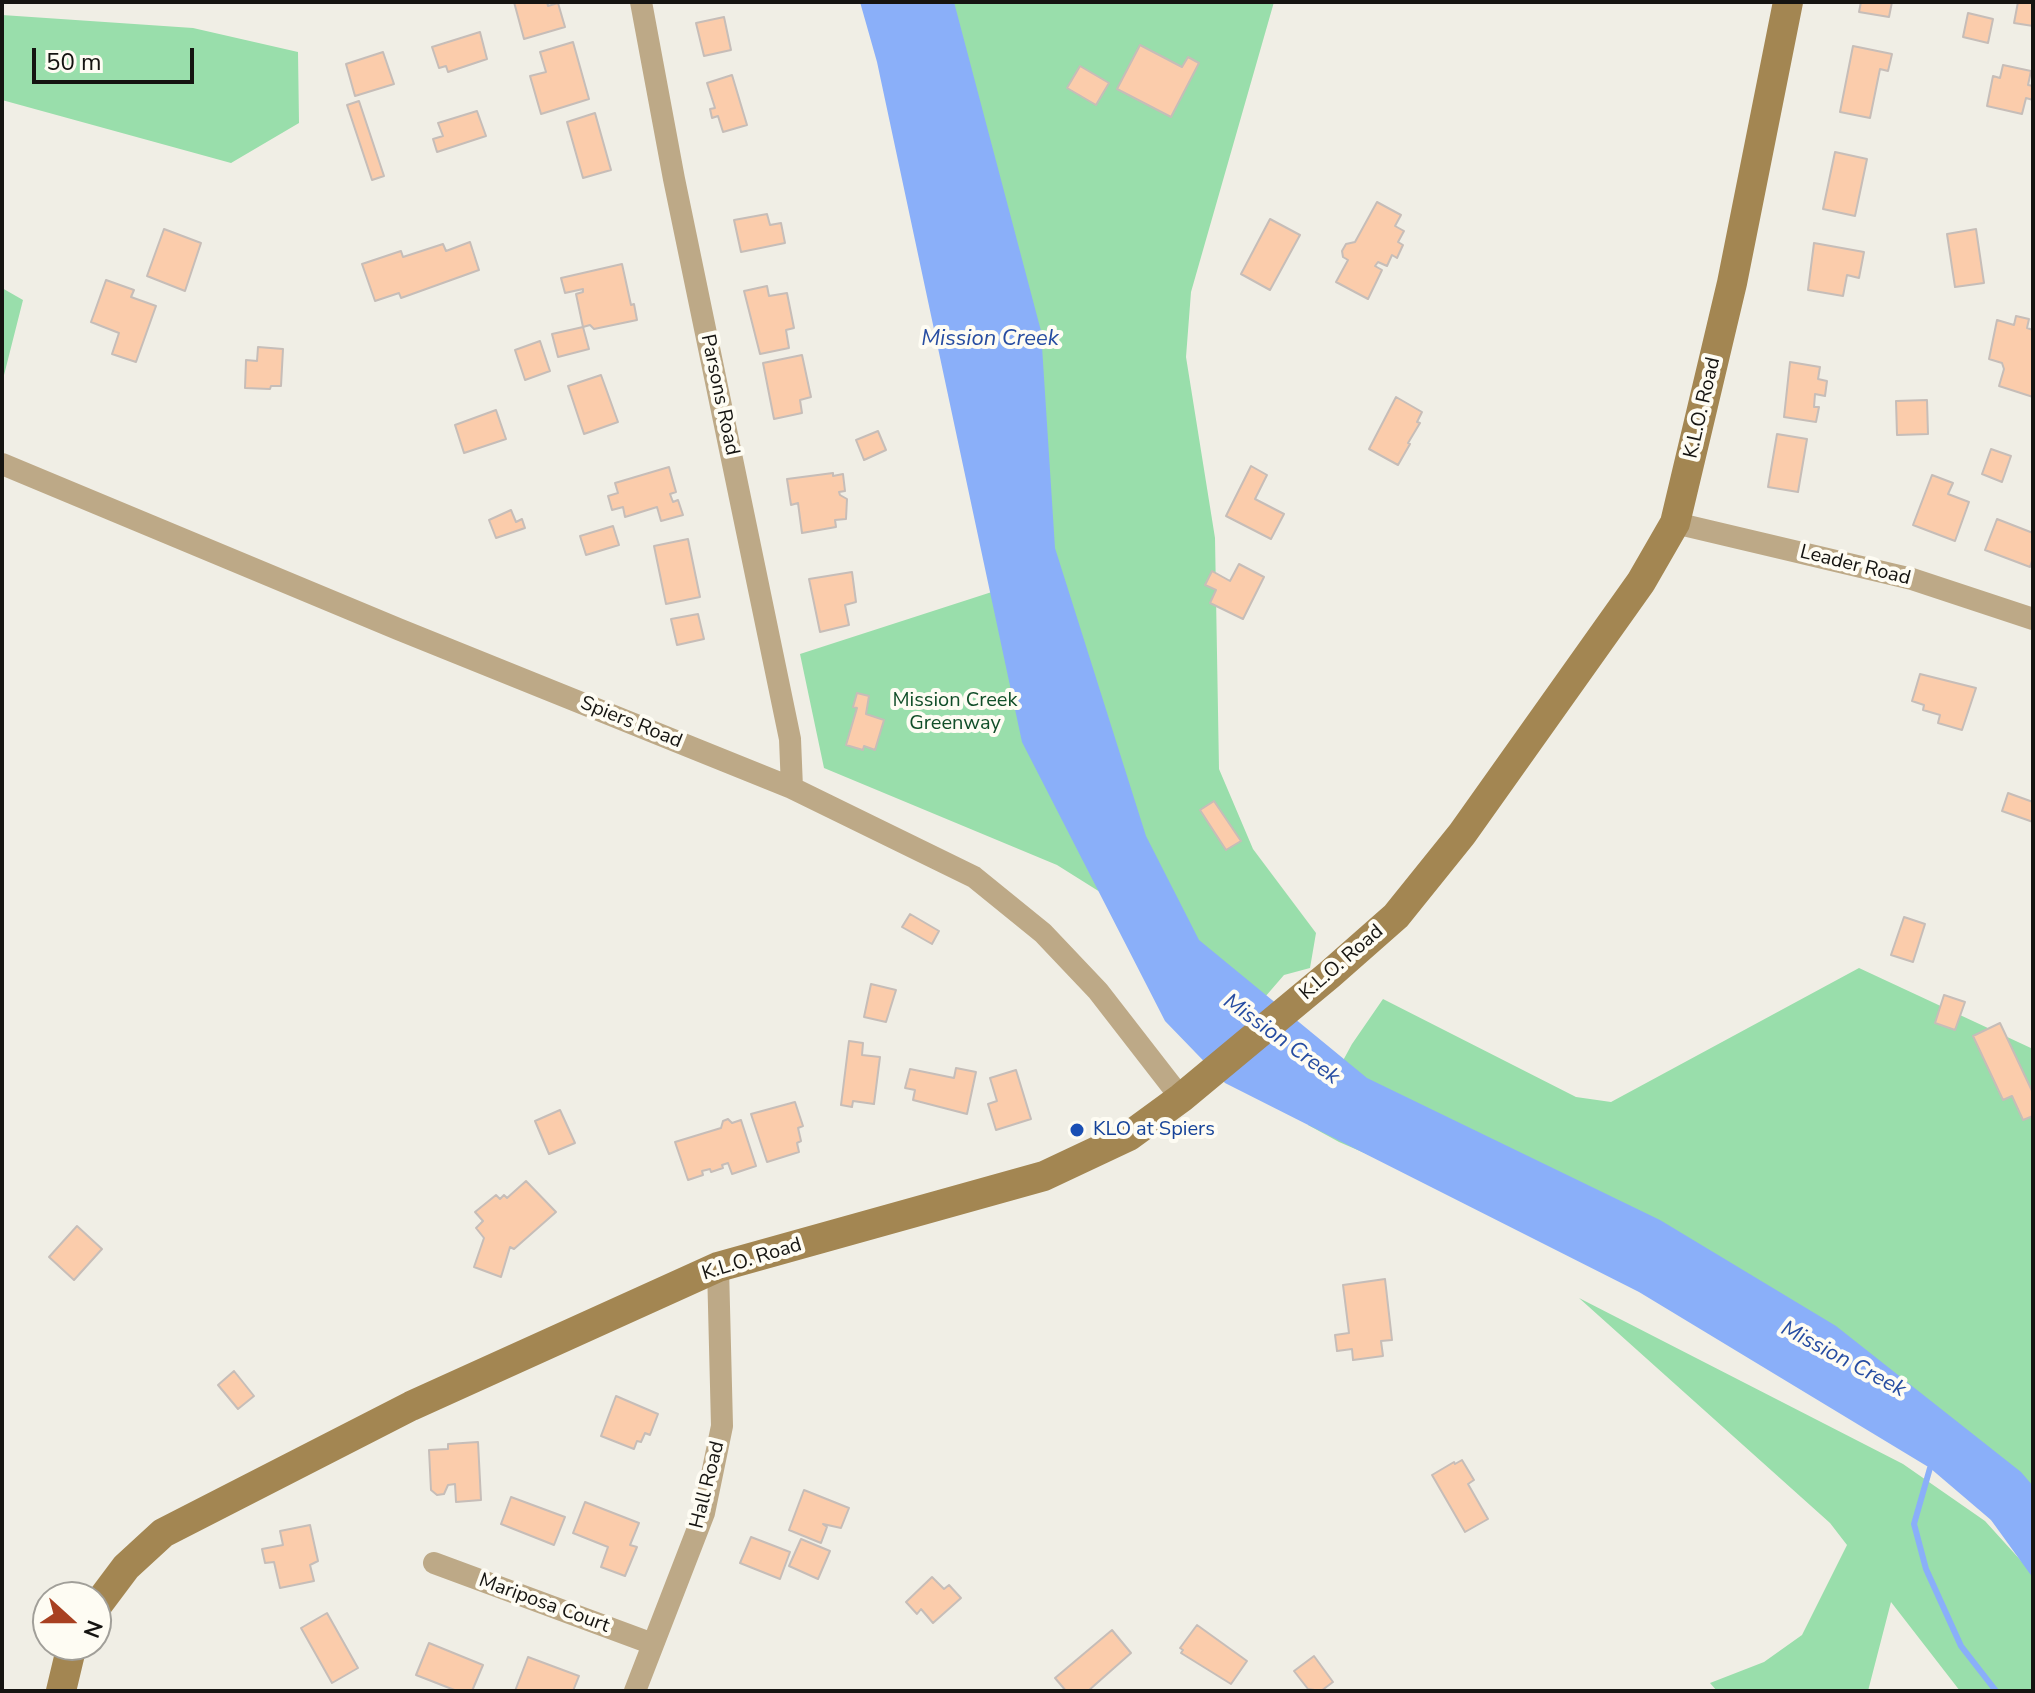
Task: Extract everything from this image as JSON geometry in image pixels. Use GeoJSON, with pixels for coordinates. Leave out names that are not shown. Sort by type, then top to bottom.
{"type":"FeatureCollection","features":[{"type":"Feature","properties":{"kind":"main road","name":"K.L.O. Road"},"geometry":{"type":"LineString","coordinates":[[112,1586],[126,1567],[163,1533],[220,1501],[411,1406],[718,1267],[1044,1176],[1129,1136],[1181,1098],[1396,916],[1462,834],[1641,582],[1675,523],[1732,283],[1788,2]]}},
{"type":"Feature","properties":{"kind":"main road"},"geometry":{"type":"LineString","coordinates":[[61,1691],[68,1661]]}},
{"type":"Feature","properties":{"kind":"street","name":"Parsons Road"},"geometry":{"type":"LineString","coordinates":[[641,2],[674,179],[790,739],[792,788]]}},
{"type":"Feature","properties":{"kind":"street","name":"Spiers Road"},"geometry":{"type":"LineString","coordinates":[[2,464],[792,788],[974,877],[1043,933],[1087,979],[1181,1098]]}},
{"type":"Feature","properties":{"kind":"street","name":"Leader Road"},"geometry":{"type":"LineString","coordinates":[[1675,523],[1912,579],[2033,619]]}},
{"type":"Feature","properties":{"kind":"street","name":"Hall Road"},"geometry":{"type":"LineString","coordinates":[[635,1691],[704,1513],[722,1426],[718,1267]]}},
{"type":"Feature","properties":{"kind":"street","name":"Mariposa Court"},"geometry":{"type":"LineString","coordinates":[[434,1563],[653,1644]]}},
{"type":"Feature","properties":{"kind":"green space","name":"Mission Creek Greenway"},"geometry":{"type":"Polygon","coordinates":[[[881,2],[1274,2],[1191,292],[1186,357],[1215,538],[1219,769],[1253,849],[1316,933],[1310,968],[1284,975],[1233,1034],[1100,892],[1057,865],[824,768],[800,654],[1032,579],[881,2]]]}},
{"type":"Feature","properties":{"kind":"green space"},"geometry":{"type":"Polygon","coordinates":[[[2,15],[193,28],[298,52],[299,123],[231,163],[2,100],[2,15]]]}},
{"type":"Feature","properties":{"kind":"green space"},"geometry":{"type":"Polygon","coordinates":[[[2,288],[23,300],[2,383],[2,288]]]}},
{"type":"Feature","properties":{"kind":"green space"},"geometry":{"type":"Polygon","coordinates":[[[1859,968],[2033,1049],[2033,1566],[1925,1447],[1499,1211],[1339,1142],[1308,1125],[1352,1044],[1383,999],[1576,1097],[1611,1102],[1859,968]]]}},
{"type":"Feature","properties":{"kind":"green space"},"geometry":{"type":"Polygon","coordinates":[[[1579,1298],[1903,1464],[1985,1521],[2033,1574],[2033,1691],[1960,1691],[1891,1602],[1868,1691],[1717,1691],[1710,1683],[1764,1662],[1802,1635],[1847,1545],[1830,1523],[1579,1298]]]}},
{"type":"Feature","properties":{"kind":"water","name":"Mission Creek"},"geometry":{"type":"Polygon","coordinates":[[[860,2],[954,2],[1041,331],[1055,548],[1146,836],[1199,940],[1367,1078],[1660,1220],[1836,1326],[2021,1472],[2033,1486],[2033,1578],[1991,1520],[1930,1468],[1639,1292],[1225,1083],[1165,1021],[1022,742],[877,62],[860,2]]]}},
{"type":"Feature","properties":{"kind":"building"},"geometry":{"type":"Polygon","coordinates":[[[514,2],[547,2],[548,6],[558,3],[565,27],[524,39],[514,2]]]}},
{"type":"Feature","properties":{"kind":"building"},"geometry":{"type":"Polygon","coordinates":[[[1861,2],[1892,2],[1889,17],[1859,12],[1861,2]]]}},
{"type":"Feature","properties":{"kind":"building"},"geometry":{"type":"Polygon","coordinates":[[[2018,2],[2033,2],[2033,26],[2014,23],[2018,2]]]}},
{"type":"Feature","properties":{"kind":"building"},"geometry":{"type":"Polygon","coordinates":[[[1968,13],[1993,19],[1988,43],[1963,37],[1968,13]]]}},
{"type":"Feature","properties":{"kind":"building"},"geometry":{"type":"Polygon","coordinates":[[[724,17],[731,50],[704,56],[696,23],[724,17]]]}},
{"type":"Feature","properties":{"kind":"building"},"geometry":{"type":"Polygon","coordinates":[[[480,32],[487,59],[448,72],[446,66],[439,68],[432,47],[480,32]]]}},
{"type":"Feature","properties":{"kind":"building"},"geometry":{"type":"Polygon","coordinates":[[[573,42],[589,99],[541,114],[530,76],[546,72],[540,52],[573,42]]]}},
{"type":"Feature","properties":{"kind":"building"},"geometry":{"type":"Polygon","coordinates":[[[1140,45],[1182,67],[1188,57],[1199,63],[1171,117],[1117,89],[1140,45]]]}},
{"type":"Feature","properties":{"kind":"building"},"geometry":{"type":"Polygon","coordinates":[[[1853,46],[1892,54],[1888,71],[1880,69],[1870,118],[1840,112],[1853,46]]]}},
{"type":"Feature","properties":{"kind":"building"},"geometry":{"type":"Polygon","coordinates":[[[383,52],[394,84],[355,96],[346,64],[383,52]]]}},
{"type":"Feature","properties":{"kind":"building"},"geometry":{"type":"Polygon","coordinates":[[[2003,65],[2031,71],[2028,85],[2033,86],[2033,100],[2026,98],[2022,114],[1987,106],[1993,76],[2000,78],[2003,65]]]}},
{"type":"Feature","properties":{"kind":"building"},"geometry":{"type":"Polygon","coordinates":[[[1080,66],[1109,83],[1096,105],[1067,88],[1080,66]]]}},
{"type":"Feature","properties":{"kind":"building"},"geometry":{"type":"Polygon","coordinates":[[[732,75],[747,125],[723,132],[718,116],[712,118],[710,109],[715,108],[707,83],[732,75]]]}},
{"type":"Feature","properties":{"kind":"building"},"geometry":{"type":"Polygon","coordinates":[[[359,101],[384,176],[372,180],[347,105],[359,101]]]}},
{"type":"Feature","properties":{"kind":"building"},"geometry":{"type":"Polygon","coordinates":[[[477,111],[486,136],[437,152],[433,139],[443,136],[438,123],[477,111]]]}},
{"type":"Feature","properties":{"kind":"building"},"geometry":{"type":"Polygon","coordinates":[[[595,113],[611,170],[583,178],[567,122],[595,113]]]}},
{"type":"Feature","properties":{"kind":"building"},"geometry":{"type":"Polygon","coordinates":[[[1835,152],[1867,159],[1855,216],[1823,209],[1835,152]]]}},
{"type":"Feature","properties":{"kind":"building"},"geometry":{"type":"Polygon","coordinates":[[[1377,202],[1401,215],[1395,226],[1404,231],[1398,242],[1403,245],[1397,258],[1392,255],[1387,266],[1378,262],[1375,266],[1382,270],[1368,299],[1336,282],[1348,260],[1343,257],[1342,251],[1346,244],[1355,242],[1377,202]]]}},
{"type":"Feature","properties":{"kind":"building"},"geometry":{"type":"Polygon","coordinates":[[[767,214],[770,225],[781,223],[785,243],[741,252],[734,220],[767,214]]]}},
{"type":"Feature","properties":{"kind":"building"},"geometry":{"type":"Polygon","coordinates":[[[1270,219],[1300,235],[1270,290],[1241,274],[1270,219]]]}},
{"type":"Feature","properties":{"kind":"building"},"geometry":{"type":"Polygon","coordinates":[[[164,229],[201,243],[185,291],[147,276],[164,229]]]}},
{"type":"Feature","properties":{"kind":"building"},"geometry":{"type":"Polygon","coordinates":[[[1976,229],[1984,283],[1955,287],[1947,234],[1976,229]]]}},
{"type":"Feature","properties":{"kind":"building"},"geometry":{"type":"Polygon","coordinates":[[[470,242],[479,270],[401,298],[399,293],[375,301],[362,264],[401,251],[403,257],[443,244],[446,251],[470,242]]]}},
{"type":"Feature","properties":{"kind":"building"},"geometry":{"type":"Polygon","coordinates":[[[1814,243],[1864,252],[1859,278],[1847,275],[1843,296],[1808,290],[1814,243]]]}},
{"type":"Feature","properties":{"kind":"building"},"geometry":{"type":"Polygon","coordinates":[[[622,264],[637,320],[594,329],[590,325],[583,327],[576,294],[583,292],[583,289],[565,293],[561,278],[622,264]]]}},
{"type":"Feature","properties":{"kind":"building"},"geometry":{"type":"Polygon","coordinates":[[[106,280],[134,290],[131,297],[156,306],[136,362],[112,354],[119,333],[91,322],[106,280]]]}},
{"type":"Feature","properties":{"kind":"building"},"geometry":{"type":"Polygon","coordinates":[[[767,286],[769,296],[787,293],[794,328],[786,330],[789,348],[760,354],[744,291],[767,286]]]}},
{"type":"Feature","properties":{"kind":"building"},"geometry":{"type":"Polygon","coordinates":[[[2016,316],[2029,319],[2027,328],[2033,330],[2033,397],[1999,386],[2004,369],[2002,363],[1989,359],[1997,320],[2014,325],[2016,316]]]}},
{"type":"Feature","properties":{"kind":"building"},"geometry":{"type":"Polygon","coordinates":[[[583,327],[589,349],[558,357],[552,334],[583,327]]]}},
{"type":"Feature","properties":{"kind":"building"},"geometry":{"type":"Polygon","coordinates":[[[540,341],[550,371],[525,380],[515,350],[540,341]]]}},
{"type":"Feature","properties":{"kind":"building"},"geometry":{"type":"Polygon","coordinates":[[[258,347],[283,349],[281,386],[245,388],[246,360],[257,361],[258,347]]]}},
{"type":"Feature","properties":{"kind":"building"},"geometry":{"type":"Polygon","coordinates":[[[802,355],[811,397],[800,400],[802,413],[774,419],[763,363],[802,355]]]}},
{"type":"Feature","properties":{"kind":"building"},"geometry":{"type":"Polygon","coordinates":[[[1790,362],[1820,367],[1818,379],[1827,381],[1825,396],[1815,394],[1814,407],[1819,407],[1816,422],[1784,417],[1790,362]]]}},
{"type":"Feature","properties":{"kind":"building"},"geometry":{"type":"Polygon","coordinates":[[[601,375],[618,422],[584,434],[568,386],[601,375]]]}},
{"type":"Feature","properties":{"kind":"building"},"geometry":{"type":"Polygon","coordinates":[[[1396,397],[1422,412],[1417,422],[1420,423],[1398,465],[1369,449],[1396,397]]]}},
{"type":"Feature","properties":{"kind":"building"},"geometry":{"type":"Polygon","coordinates":[[[1927,400],[1928,434],[1897,435],[1896,401],[1927,400]]]}},
{"type":"Feature","properties":{"kind":"building"},"geometry":{"type":"Polygon","coordinates":[[[496,410],[506,439],[464,453],[455,425],[496,410]]]}},
{"type":"Feature","properties":{"kind":"building"},"geometry":{"type":"Polygon","coordinates":[[[878,431],[886,450],[864,460],[856,440],[878,431]]]}},
{"type":"Feature","properties":{"kind":"building"},"geometry":{"type":"Polygon","coordinates":[[[1777,434],[1807,439],[1798,492],[1768,487],[1777,434]]]}},
{"type":"Feature","properties":{"kind":"building"},"geometry":{"type":"Polygon","coordinates":[[[1991,449],[2011,456],[2002,482],[1982,474],[1991,449]]]}},
{"type":"Feature","properties":{"kind":"building"},"geometry":{"type":"Polygon","coordinates":[[[1251,466],[1267,475],[1255,499],[1284,514],[1271,539],[1226,516],[1251,466]]]}},
{"type":"Feature","properties":{"kind":"building"},"geometry":{"type":"Polygon","coordinates":[[[669,467],[676,492],[670,494],[673,502],[678,500],[683,515],[661,521],[657,507],[625,517],[623,507],[612,510],[608,496],[618,493],[615,483],[669,467]]]}},
{"type":"Feature","properties":{"kind":"building"},"geometry":{"type":"Polygon","coordinates":[[[833,473],[833,476],[843,474],[845,491],[839,492],[847,499],[846,519],[835,520],[836,527],[802,533],[798,503],[791,505],[787,479],[833,473]]]}},
{"type":"Feature","properties":{"kind":"building"},"geometry":{"type":"Polygon","coordinates":[[[1932,475],[1953,483],[1948,494],[1969,502],[1955,541],[1913,525],[1932,475]]]}},
{"type":"Feature","properties":{"kind":"building"},"geometry":{"type":"Polygon","coordinates":[[[511,510],[516,522],[522,519],[525,528],[496,538],[489,520],[511,510]]]}},
{"type":"Feature","properties":{"kind":"building"},"geometry":{"type":"Polygon","coordinates":[[[1997,519],[2033,533],[2030,567],[1985,550],[1997,519]]]}},
{"type":"Feature","properties":{"kind":"building"},"geometry":{"type":"Polygon","coordinates":[[[613,526],[619,545],[586,555],[580,536],[613,526]]]}},
{"type":"Feature","properties":{"kind":"building"},"geometry":{"type":"Polygon","coordinates":[[[688,539],[700,597],[666,604],[654,546],[688,539]]]}},
{"type":"Feature","properties":{"kind":"building"},"geometry":{"type":"Polygon","coordinates":[[[1239,564],[1264,577],[1243,619],[1210,603],[1216,590],[1205,585],[1212,571],[1230,581],[1239,564]]]}},
{"type":"Feature","properties":{"kind":"building"},"geometry":{"type":"Polygon","coordinates":[[[852,572],[856,602],[845,605],[849,625],[820,632],[809,579],[852,572]]]}},
{"type":"Feature","properties":{"kind":"building"},"geometry":{"type":"Polygon","coordinates":[[[698,614],[704,639],[677,645],[671,619],[698,614]]]}},
{"type":"Feature","properties":{"kind":"building"},"geometry":{"type":"Polygon","coordinates":[[[1920,674],[1976,688],[1962,730],[1938,723],[1940,715],[1923,710],[1924,705],[1912,701],[1920,674]]]}},
{"type":"Feature","properties":{"kind":"building"},"geometry":{"type":"Polygon","coordinates":[[[857,693],[869,696],[866,714],[884,720],[875,750],[846,745],[857,708],[853,707],[857,693]]]}},
{"type":"Feature","properties":{"kind":"building"},"geometry":{"type":"Polygon","coordinates":[[[2008,793],[2033,802],[2033,822],[2002,811],[2008,793]]]}},
{"type":"Feature","properties":{"kind":"building"},"geometry":{"type":"Polygon","coordinates":[[[1214,801],[1241,841],[1226,850],[1200,810],[1214,801]]]}},
{"type":"Feature","properties":{"kind":"building"},"geometry":{"type":"Polygon","coordinates":[[[910,914],[939,931],[932,944],[902,927],[910,914]]]}},
{"type":"Feature","properties":{"kind":"building"},"geometry":{"type":"Polygon","coordinates":[[[1904,917],[1925,924],[1913,962],[1891,955],[1904,917]]]}},
{"type":"Feature","properties":{"kind":"building"},"geometry":{"type":"Polygon","coordinates":[[[871,984],[896,990],[886,1022],[864,1017],[871,984]]]}},
{"type":"Feature","properties":{"kind":"building"},"geometry":{"type":"Polygon","coordinates":[[[1944,995],[1965,1002],[1955,1030],[1935,1023],[1944,995]]]}},
{"type":"Feature","properties":{"kind":"building"},"geometry":{"type":"Polygon","coordinates":[[[2000,1023],[2033,1093],[2033,1116],[2023,1120],[2012,1096],[2003,1100],[1973,1036],[2000,1023]]]}},
{"type":"Feature","properties":{"kind":"building"},"geometry":{"type":"Polygon","coordinates":[[[849,1041],[863,1043],[862,1055],[880,1057],[874,1104],[853,1101],[852,1107],[841,1105],[849,1041]]]}},
{"type":"Feature","properties":{"kind":"building"},"geometry":{"type":"Polygon","coordinates":[[[956,1068],[976,1072],[967,1114],[913,1100],[915,1090],[905,1088],[910,1069],[954,1078],[956,1068]]]}},
{"type":"Feature","properties":{"kind":"building"},"geometry":{"type":"Polygon","coordinates":[[[1016,1070],[1031,1119],[996,1130],[988,1104],[997,1101],[990,1078],[1016,1070]]]}},
{"type":"Feature","properties":{"kind":"building"},"geometry":{"type":"Polygon","coordinates":[[[795,1102],[803,1126],[798,1128],[801,1141],[797,1143],[799,1152],[767,1162],[751,1114],[795,1102]]]}},
{"type":"Feature","properties":{"kind":"building"},"geometry":{"type":"Polygon","coordinates":[[[560,1110],[575,1143],[549,1154],[535,1121],[560,1110]]]}},
{"type":"Feature","properties":{"kind":"building"},"geometry":{"type":"Polygon","coordinates":[[[728,1119],[732,1123],[741,1120],[756,1166],[732,1174],[728,1163],[711,1172],[710,1169],[702,1171],[703,1175],[688,1180],[675,1142],[721,1128],[723,1121],[728,1119]]]}},
{"type":"Feature","properties":{"kind":"building"},"geometry":{"type":"Polygon","coordinates":[[[526,1181],[556,1212],[514,1249],[510,1247],[501,1277],[474,1267],[484,1238],[476,1228],[483,1221],[475,1212],[496,1195],[500,1199],[504,1195],[507,1198],[526,1181]]]}},
{"type":"Feature","properties":{"kind":"building"},"geometry":{"type":"Polygon","coordinates":[[[77,1226],[102,1249],[74,1280],[49,1257],[77,1226]]]}},
{"type":"Feature","properties":{"kind":"building"},"geometry":{"type":"Polygon","coordinates":[[[1385,1279],[1392,1340],[1381,1341],[1383,1356],[1353,1360],[1352,1349],[1337,1351],[1335,1335],[1349,1333],[1343,1285],[1385,1279]]]}},
{"type":"Feature","properties":{"kind":"building"},"geometry":{"type":"Polygon","coordinates":[[[234,1371],[254,1396],[238,1409],[218,1385],[234,1371]]]}},
{"type":"Feature","properties":{"kind":"building"},"geometry":{"type":"Polygon","coordinates":[[[616,1396],[658,1414],[650,1435],[645,1433],[634,1449],[601,1436],[616,1396]]]}},
{"type":"Feature","properties":{"kind":"building"},"geometry":{"type":"Polygon","coordinates":[[[478,1442],[481,1500],[456,1502],[455,1484],[448,1485],[444,1494],[437,1495],[431,1490],[429,1450],[448,1449],[448,1444],[478,1442]]]}},
{"type":"Feature","properties":{"kind":"building"},"geometry":{"type":"Polygon","coordinates":[[[1462,1460],[1474,1480],[1468,1484],[1488,1519],[1465,1532],[1432,1475],[1462,1460]]]}},
{"type":"Feature","properties":{"kind":"building"},"geometry":{"type":"Polygon","coordinates":[[[804,1490],[849,1508],[841,1528],[823,1524],[827,1527],[821,1543],[789,1530],[804,1490]]]}},
{"type":"Feature","properties":{"kind":"building"},"geometry":{"type":"Polygon","coordinates":[[[511,1497],[565,1517],[554,1545],[501,1524],[511,1497]]]}},
{"type":"Feature","properties":{"kind":"building"},"geometry":{"type":"Polygon","coordinates":[[[585,1502],[639,1523],[630,1545],[637,1547],[625,1576],[601,1567],[608,1547],[573,1533],[585,1502]]]}},
{"type":"Feature","properties":{"kind":"building"},"geometry":{"type":"Polygon","coordinates":[[[310,1525],[318,1561],[310,1565],[314,1581],[280,1588],[274,1562],[265,1563],[262,1549],[283,1545],[280,1531],[310,1525]]]}},
{"type":"Feature","properties":{"kind":"building"},"geometry":{"type":"Polygon","coordinates":[[[751,1537],[790,1552],[780,1579],[740,1563],[751,1537]]]}},
{"type":"Feature","properties":{"kind":"building"},"geometry":{"type":"Polygon","coordinates":[[[801,1539],[830,1551],[818,1579],[789,1566],[801,1539]]]}},
{"type":"Feature","properties":{"kind":"building"},"geometry":{"type":"Polygon","coordinates":[[[932,1577],[944,1589],[949,1585],[961,1598],[933,1623],[921,1609],[917,1614],[906,1602],[932,1577]]]}},
{"type":"Feature","properties":{"kind":"building"},"geometry":{"type":"Polygon","coordinates":[[[327,1613],[358,1668],[332,1683],[301,1628],[327,1613]]]}},
{"type":"Feature","properties":{"kind":"building"},"geometry":{"type":"Polygon","coordinates":[[[1197,1625],[1247,1661],[1231,1684],[1181,1653],[1183,1650],[1180,1648],[1197,1625]]]}},
{"type":"Feature","properties":{"kind":"building"},"geometry":{"type":"Polygon","coordinates":[[[1112,1630],[1131,1653],[1088,1691],[1066,1691],[1055,1678],[1112,1630]]]}},
{"type":"Feature","properties":{"kind":"building"},"geometry":{"type":"Polygon","coordinates":[[[429,1643],[483,1665],[472,1691],[457,1691],[416,1675],[429,1643]]]}},
{"type":"Feature","properties":{"kind":"building"},"geometry":{"type":"Polygon","coordinates":[[[1314,1656],[1333,1682],[1321,1691],[1308,1689],[1294,1671],[1314,1656]]]}},
{"type":"Feature","properties":{"kind":"building"},"geometry":{"type":"Polygon","coordinates":[[[528,1657],[579,1676],[573,1691],[515,1691],[528,1657]]]}},
{"type":"Feature","properties":{"kind":"waterway"},"geometry":{"type":"LineString","coordinates":[[1930,1468],[1914,1524],[1926,1569],[1961,1646],[1996,1691]]}},
{"type":"Feature","properties":{"kind":"place","name":"KLO at Spiers"},"geometry":{"type":"Point","coordinates":[1077,1130]}}]}
